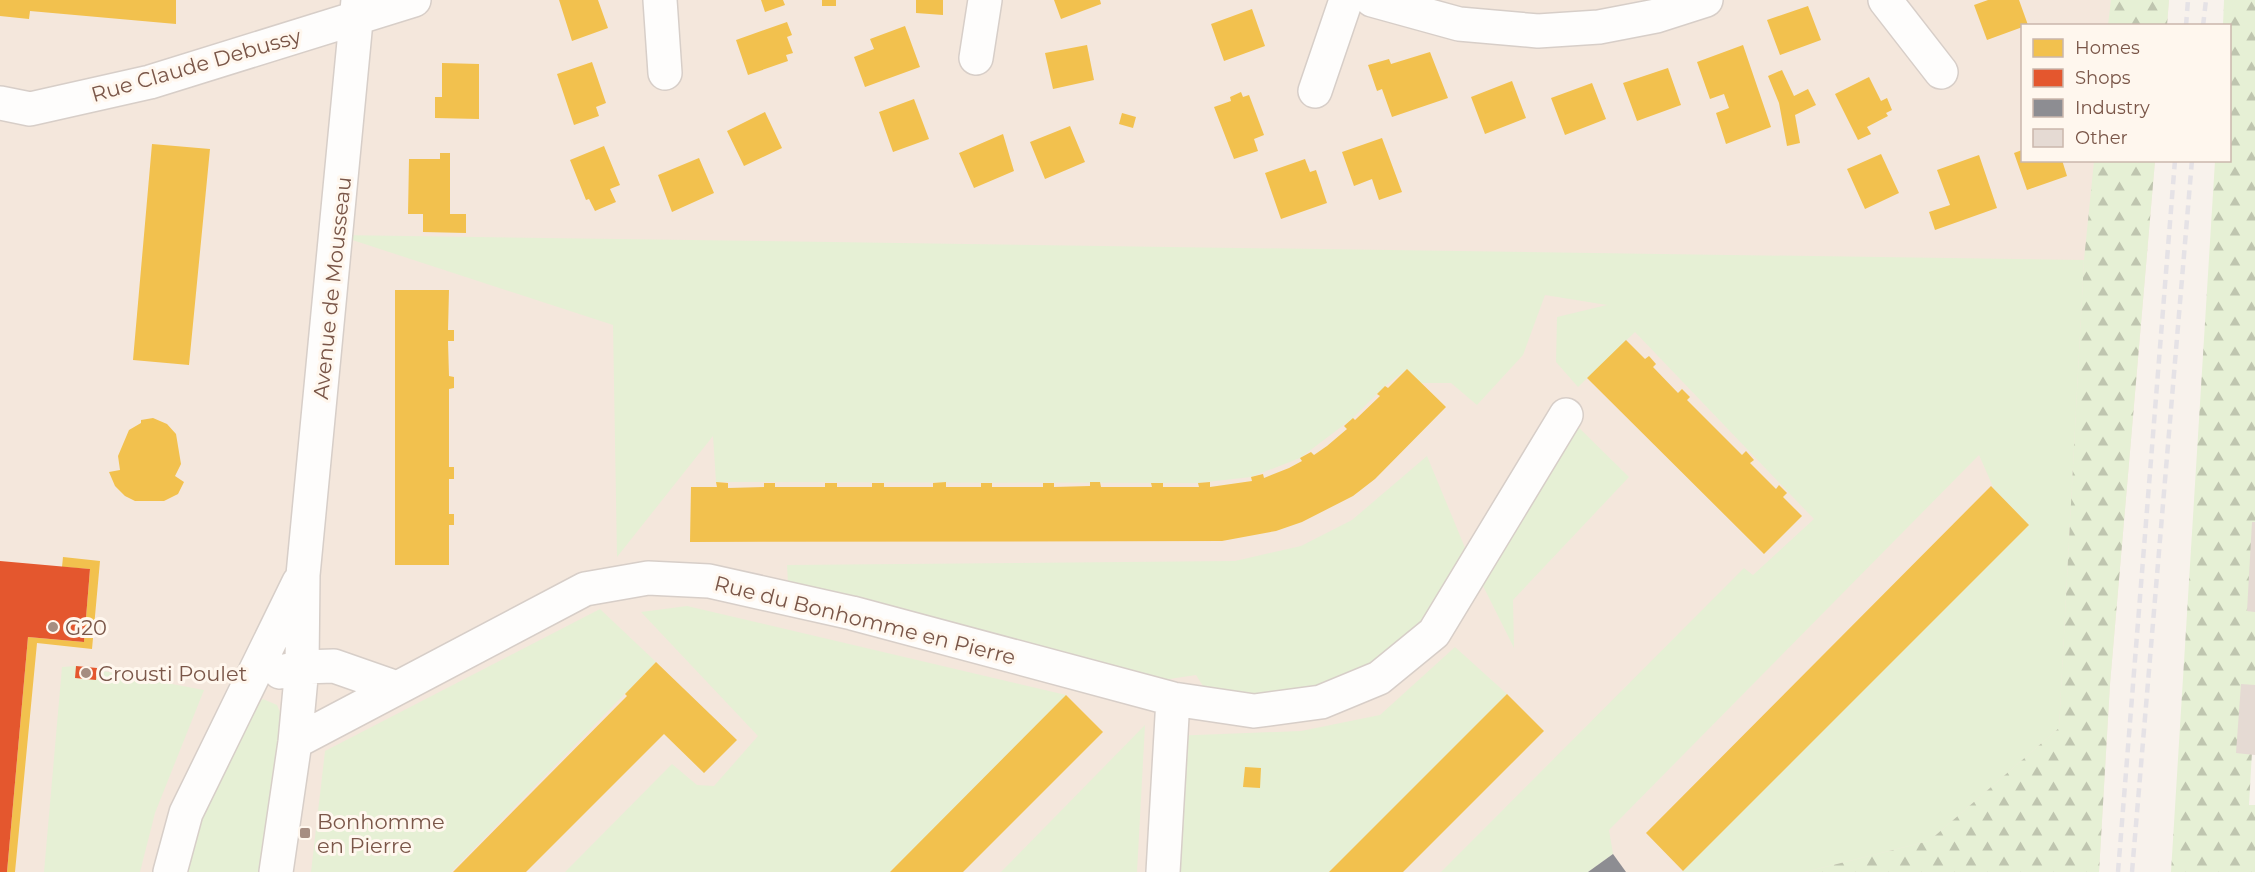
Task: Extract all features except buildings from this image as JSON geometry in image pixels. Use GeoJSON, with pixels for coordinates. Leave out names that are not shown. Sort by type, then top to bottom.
{"type":"FeatureCollection","features":[{"type":"Feature","properties":{"kind":"street","name":"Rue Claude Debussy"},"geometry":{"type":"LineString","coordinates":[[0,103],[30,109],[150,82],[357,9],[414,0]]}},
{"type":"Feature","properties":{"kind":"street"},"geometry":{"type":"LineString","coordinates":[[660,0],[665,73]]}},
{"type":"Feature","properties":{"kind":"street"},"geometry":{"type":"LineString","coordinates":[[976,58],[985,0]]}},
{"type":"Feature","properties":{"kind":"street"},"geometry":{"type":"LineString","coordinates":[[1315,91],[1346,0]]}},
{"type":"Feature","properties":{"kind":"street"},"geometry":{"type":"LineString","coordinates":[[1372,0],[1462,12],[1538,31],[1599,27],[1656,16],[1706,0]]}},
{"type":"Feature","properties":{"kind":"street"},"geometry":{"type":"LineString","coordinates":[[1885,0],[1941,72]]}},
{"type":"Feature","properties":{"kind":"street","name":"Avenue de Mousseau"},"geometry":{"type":"LineString","coordinates":[[276,872],[295,742],[302,667],[303,575],[357,9]]}},
{"type":"Feature","properties":{"kind":"street","name":"Rue du Bonhomme en Pierre"},"geometry":{"type":"LineString","coordinates":[[295,742],[585,589],[648,578],[709,581],[852,613],[1173,699],[1254,711],[1321,702],[1379,678],[1434,633],[1566,415]]}},
{"type":"Feature","properties":{"kind":"street","name":"Avenue de Mousseau"},"geometry":{"type":"LineString","coordinates":[[170,872],[186,813],[303,575]]}},
{"type":"Feature","properties":{"kind":"street"},"geometry":{"type":"LineString","coordinates":[[250,681],[302,667],[334,666],[397,688]]}},
{"type":"Feature","properties":{"kind":"street"},"geometry":{"type":"LineString","coordinates":[[1163,872],[1173,699]]}},
{"type":"Feature","properties":{"kind":"shaded area"},"geometry":{"type":"Polygon","coordinates":[[[0,0],[2169,0],[2167,24],[2021,24],[2021,162],[2155,162],[2110,684],[2099,872],[0,872],[0,0]]]}},
{"type":"Feature","properties":{"kind":"green space"},"geometry":{"type":"Polygon","coordinates":[[[2111,0],[2169,0],[2167,24],[2108,24],[2111,0]]]}},
{"type":"Feature","properties":{"kind":"green space"},"geometry":{"type":"Polygon","coordinates":[[[2224,0],[2255,0],[2255,699],[2249,805],[2255,805],[2255,872],[2171,872],[2215,162],[2231,162],[2231,24],[2223,24],[2224,0]]]}},
{"type":"Feature","properties":{"kind":"green space"},"geometry":{"type":"Polygon","coordinates":[[[2094,162],[2155,162],[2110,684],[2099,872],[1805,872],[1929,841],[2059,728],[2084,260],[2094,162]]]}},
{"type":"Feature","properties":{"kind":"green space"},"geometry":{"type":"Polygon","coordinates":[[[337,235],[2084,260],[2059,728],[1929,841],[1805,872],[1682,872],[2029,525],[1994,489],[1979,455],[1609,830],[1613,854],[1588,872],[1441,872],[1744,568],[1753,575],[1814,519],[1635,332],[1578,387],[1556,362],[1557,317],[1607,305],[1545,295],[1523,355],[1477,405],[1451,383],[1421,383],[1407,369],[1385,386],[1353,418],[1300,458],[1251,477],[1198,483],[716,482],[713,436],[617,557],[613,325],[337,235]]]}},
{"type":"Feature","properties":{"kind":"green space"},"geometry":{"type":"Polygon","coordinates":[[[1566,415],[1629,477],[1513,600],[1514,648],[1474,568],[1379,678],[1215,705],[1196,675],[1163,680],[788,584],[787,565],[1235,561],[1301,546],[1352,520],[1427,456],[1473,567],[1566,415]]]}},
{"type":"Feature","properties":{"kind":"green space"},"geometry":{"type":"Polygon","coordinates":[[[687,606],[1066,695],[890,872],[565,872],[672,764],[697,785],[714,786],[758,736],[641,612],[687,606]]]}},
{"type":"Feature","properties":{"kind":"green space"},"geometry":{"type":"Polygon","coordinates":[[[600,609],[656,662],[451,872],[311,872],[325,751],[600,609]]]}},
{"type":"Feature","properties":{"kind":"green space"},"geometry":{"type":"Polygon","coordinates":[[[1455,647],[1507,694],[1329,872],[1163,872],[1171,736],[1301,731],[1380,715],[1455,647]]]}},
{"type":"Feature","properties":{"kind":"green space"},"geometry":{"type":"Polygon","coordinates":[[[76,666],[204,690],[155,813],[140,872],[44,872],[62,667],[76,666]]]}},
{"type":"Feature","properties":{"kind":"green space"},"geometry":{"type":"Polygon","coordinates":[[[263,699],[277,705],[284,721],[262,872],[177,872],[245,715],[263,699]]]}},
{"type":"Feature","properties":{"kind":"green space"},"geometry":{"type":"Polygon","coordinates":[[[1145,725],[1137,872],[1001,872],[1145,725]]]}},
{"type":"Feature","properties":{"kind":"railway"},"geometry":{"type":"LineString","coordinates":[[2186,24],[2188,0]]}},
{"type":"Feature","properties":{"kind":"railway"},"geometry":{"type":"LineString","coordinates":[[2203,24],[2206,0]]}},
{"type":"Feature","properties":{"kind":"railway"},"geometry":{"type":"LineString","coordinates":[[2118,872],[2175,162]]}},
{"type":"Feature","properties":{"kind":"railway"},"geometry":{"type":"LineString","coordinates":[[2132,872],[2192,162]]}},
{"type":"Feature","properties":{"kind":"place","name":"G20"},"geometry":{"type":"Point","coordinates":[53,627]}},
{"type":"Feature","properties":{"kind":"place","name":"Crousti Poulet"},"geometry":{"type":"Point","coordinates":[86,673]}},
{"type":"Feature","properties":{"kind":"place","name":"Bonhomme en Pierre"},"geometry":{"type":"Point","coordinates":[305,833]}}]}
